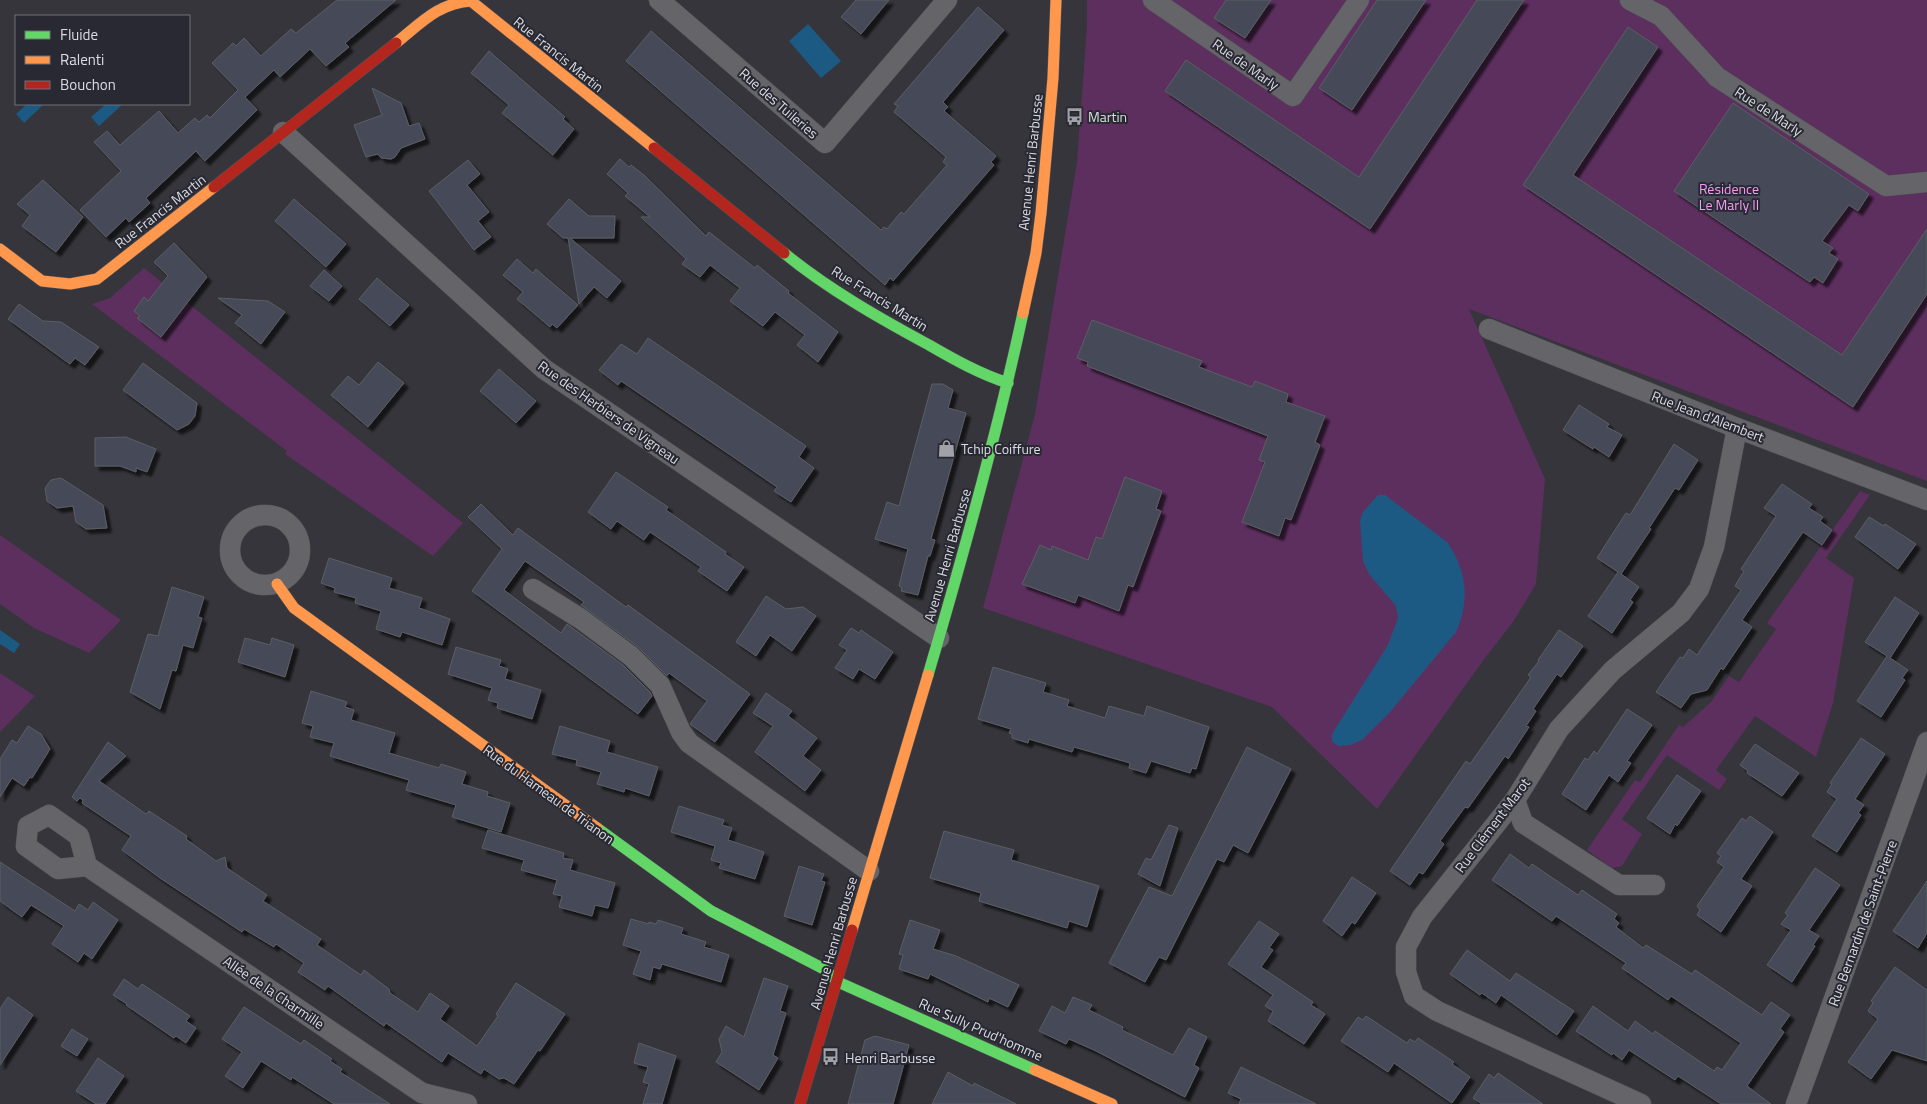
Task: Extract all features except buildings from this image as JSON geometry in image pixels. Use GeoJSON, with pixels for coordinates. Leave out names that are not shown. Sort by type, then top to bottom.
{"type":"FeatureCollection","features":[{"type":"Feature","properties":{"kind":"street","name":"Rue des Tuileries"},"geometry":{"type":"LineString","coordinates":[[659,0],[825,143],[947,0]]}},
{"type":"Feature","properties":{"kind":"street","name":"Avenue Henri Barbusse"},"geometry":{"type":"LineString","coordinates":[[800,1104],[838,982],[869,871],[963,557],[1008,383],[1036,253],[1042,213],[1052,87],[1056,0]]}},
{"type":"Feature","properties":{"kind":"street","name":"Rue de Marly"},"geometry":{"type":"LineString","coordinates":[[1154,0],[1293,96],[1359,0]]}},
{"type":"Feature","properties":{"kind":"street","name":"Rue de Marly"},"geometry":{"type":"LineString","coordinates":[[1630,0],[1661,16],[1717,77],[1886,186],[1927,182]]}},
{"type":"Feature","properties":{"kind":"street","name":"Rue Francis Martin"},"geometry":{"type":"LineString","coordinates":[[0,249],[42,281],[70,284],[97,279],[439,9],[456,2],[471,2],[800,266],[890,324],[985,376],[1008,383]]}},
{"type":"Feature","properties":{"kind":"street","name":"Rue des Herbiers de Vigneau"},"geometry":{"type":"LineString","coordinates":[[283,132],[544,369],[939,638]]}},
{"type":"Feature","properties":{"kind":"street","name":"Rue Jean d'Alembert"},"geometry":{"type":"LineString","coordinates":[[1489,329],[1737,428],[1927,500]]}},
{"type":"Feature","properties":{"kind":"street","name":"Rue Clément Marot"},"geometry":{"type":"LineString","coordinates":[[1641,1104],[1481,1033],[1437,1011],[1414,996],[1406,972],[1406,947],[1422,917],[1515,800],[1559,728],[1614,670],[1681,613],[1699,589],[1714,547],[1737,428]]}},
{"type":"Feature","properties":{"kind":"street","name":"Rue du Hameau de Trianon"},"geometry":{"type":"LineString","coordinates":[[277,584],[294,608],[711,911],[824,969],[838,982]]}},
{"type":"Feature","properties":{"kind":"street"},"geometry":{"type":"LineString","coordinates":[[533,589],[581,618],[631,656],[660,685],[680,732],[690,742],[869,871]]}},
{"type":"Feature","properties":{"kind":"street","name":"Rue Bernardin de Saint-Pierre"},"geometry":{"type":"LineString","coordinates":[[1796,1104],[1927,742]]}},
{"type":"Feature","properties":{"kind":"street"},"geometry":{"type":"LineString","coordinates":[[1515,800],[1523,823],[1619,885],[1655,885]]}},
{"type":"Feature","properties":{"kind":"street","name":"Allée de la Charmille"},"geometry":{"type":"LineString","coordinates":[[87,866],[422,1093],[467,1104]]}},
{"type":"Feature","properties":{"kind":"street","name":"Rue Sully Prud'homme"},"geometry":{"type":"LineString","coordinates":[[838,982],[1112,1104]]}},
{"type":"Feature","properties":{"kind":"green space","name":"Résidence Le Marly II"},"geometry":{"type":"Polygon","coordinates":[[[1087,0],[1927,0],[1927,481],[1469,309],[1545,479],[1536,584],[1513,622],[1377,809],[1272,707],[983,608],[1035,414],[1077,162],[1087,26],[1087,0]]]}},
{"type":"Feature","properties":{"kind":"green space"},"geometry":{"type":"Polygon","coordinates":[[[144,268],[463,523],[433,556],[285,454],[287,451],[92,304],[110,298],[144,268]]]}},
{"type":"Feature","properties":{"kind":"green space"},"geometry":{"type":"Polygon","coordinates":[[[1860,491],[1870,495],[1826,558],[1854,578],[1833,703],[1816,757],[1755,716],[1716,770],[1727,779],[1719,790],[1667,755],[1622,819],[1642,834],[1622,866],[1612,868],[1587,850],[1635,780],[1640,782],[1679,725],[1683,727],[1711,702],[1729,676],[1739,682],[1776,629],[1767,623],[1860,491]]]}},
{"type":"Feature","properties":{"kind":"green space"},"geometry":{"type":"Polygon","coordinates":[[[0,535],[121,620],[89,653],[34,628],[0,604],[0,535]]]}},
{"type":"Feature","properties":{"kind":"green space"},"geometry":{"type":"Polygon","coordinates":[[[0,673],[35,696],[0,732],[0,673]]]}},
{"type":"Feature","properties":{"kind":"water"},"geometry":{"type":"Polygon","coordinates":[[[808,24],[841,61],[821,78],[789,41],[808,24]]]}},
{"type":"Feature","properties":{"kind":"water"},"geometry":{"type":"Polygon","coordinates":[[[26,105],[43,105],[24,123],[16,114],[26,105]]]}},
{"type":"Feature","properties":{"kind":"water"},"geometry":{"type":"Polygon","coordinates":[[[105,105],[122,105],[99,126],[91,117],[105,105]]]}},
{"type":"Feature","properties":{"kind":"water"},"geometry":{"type":"Polygon","coordinates":[[[1378,495],[1385,495],[1447,542],[1459,564],[1465,597],[1456,632],[1390,712],[1362,740],[1350,745],[1338,746],[1332,741],[1332,734],[1388,645],[1398,618],[1396,606],[1369,574],[1363,561],[1360,521],[1363,512],[1378,495]]]}},
{"type":"Feature","properties":{"kind":"water"},"geometry":{"type":"Polygon","coordinates":[[[0,630],[20,644],[14,653],[0,644],[0,630]]]}},
{"type":"Feature","properties":{"kind":"traffic: fast"},"geometry":{"type":"LineString","coordinates":[[784,253],[818,279],[873,314],[948,356],[1008,383]]}},
{"type":"Feature","properties":{"kind":"traffic: fast"},"geometry":{"type":"LineString","coordinates":[[928,675],[979,495],[1023,313]]}},
{"type":"Feature","properties":{"kind":"traffic: fast"},"geometry":{"type":"LineString","coordinates":[[597,828],[711,911],[824,969],[838,982],[1035,1070]]}},
{"type":"Feature","properties":{"kind":"traffic: slow"},"geometry":{"type":"LineString","coordinates":[[1023,313],[1036,253],[1041,213],[1053,78],[1056,0]]}},
{"type":"Feature","properties":{"kind":"traffic: slow"},"geometry":{"type":"LineString","coordinates":[[396,43],[439,10],[471,1],[654,148]]}},
{"type":"Feature","properties":{"kind":"traffic: slow"},"geometry":{"type":"LineString","coordinates":[[0,249],[42,281],[70,284],[97,279],[214,187]]}},
{"type":"Feature","properties":{"kind":"traffic: slow"},"geometry":{"type":"LineString","coordinates":[[277,584],[294,608],[597,828]]}},
{"type":"Feature","properties":{"kind":"traffic: slow"},"geometry":{"type":"LineString","coordinates":[[852,930],[928,675]]}},
{"type":"Feature","properties":{"kind":"traffic: slow"},"geometry":{"type":"LineString","coordinates":[[1035,1070],[1112,1104]]}},
{"type":"Feature","properties":{"kind":"traffic: jam"},"geometry":{"type":"LineString","coordinates":[[214,187],[396,43]]}},
{"type":"Feature","properties":{"kind":"traffic: jam"},"geometry":{"type":"LineString","coordinates":[[654,148],[784,253]]}},
{"type":"Feature","properties":{"kind":"traffic: jam"},"geometry":{"type":"LineString","coordinates":[[800,1104],[852,930]]}},
{"type":"Feature","properties":{"kind":"place","name":"Martin"},"geometry":{"type":"Point","coordinates":[1074,116]}},
{"type":"Feature","properties":{"kind":"place","name":"Tchip Coiffure"},"geometry":{"type":"Point","coordinates":[947,448]}},
{"type":"Feature","properties":{"kind":"place","name":"Henri Barbusse"},"geometry":{"type":"Point","coordinates":[831,1057]}}]}
